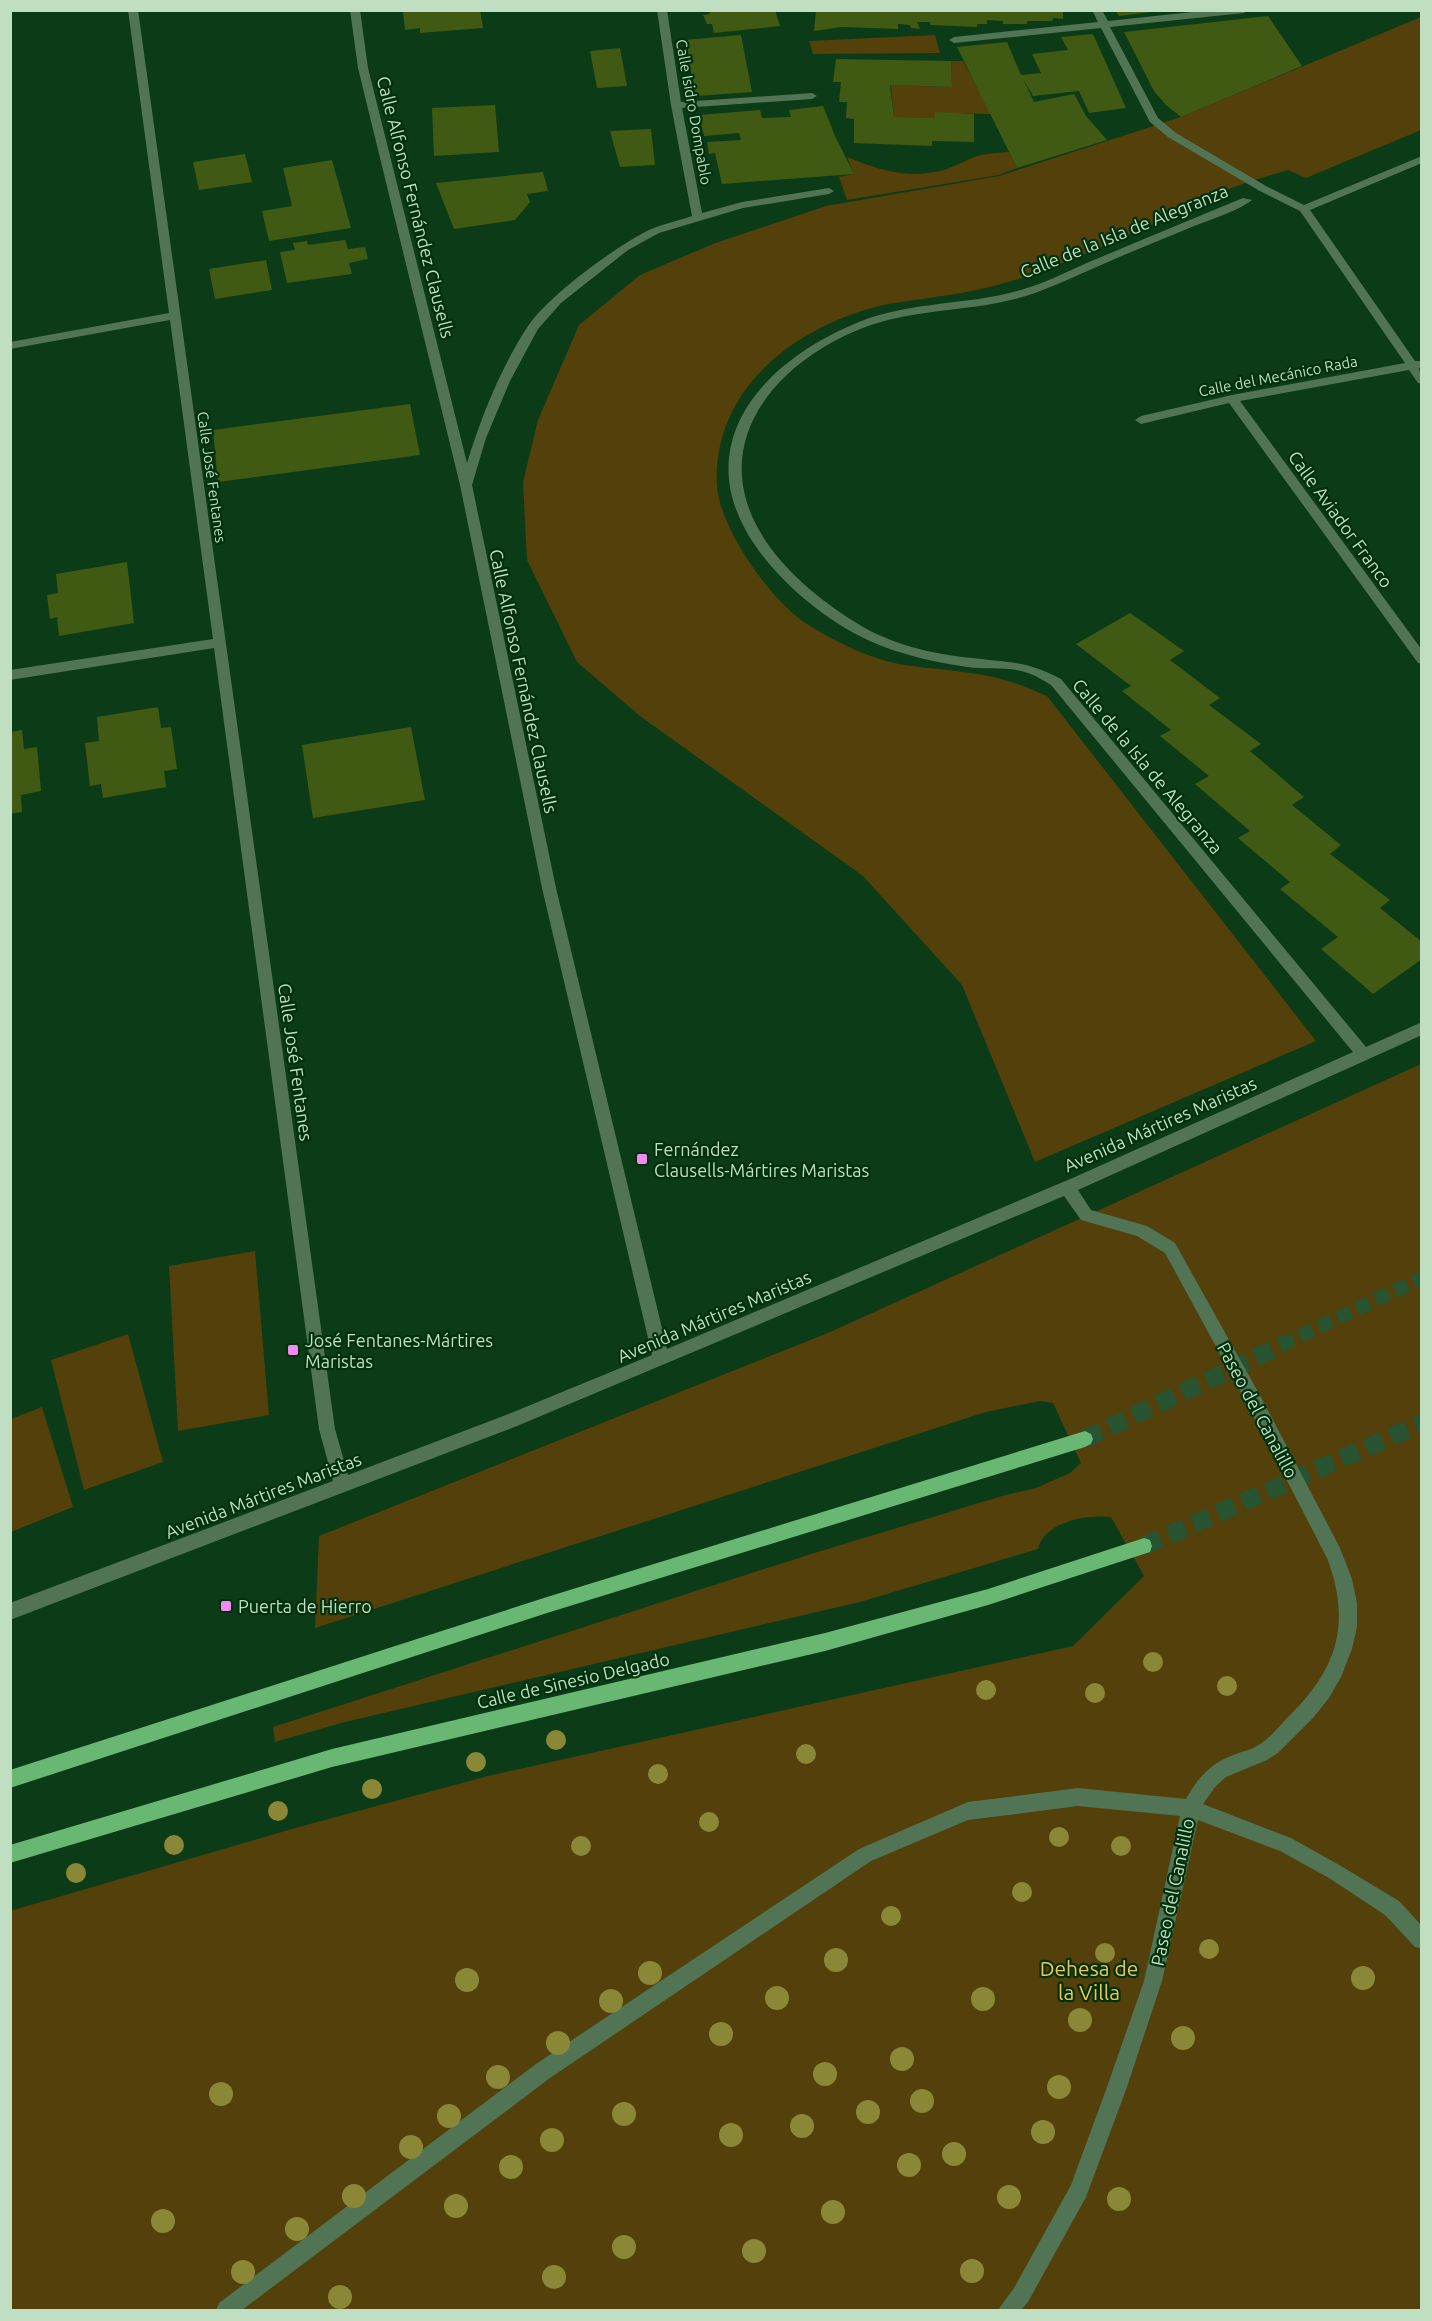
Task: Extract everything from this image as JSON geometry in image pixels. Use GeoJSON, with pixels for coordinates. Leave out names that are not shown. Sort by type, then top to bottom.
{"type":"FeatureCollection","features":[{"type":"Feature","properties":{"kind":"main road"},"geometry":{"type":"LineString","coordinates":[[10,1779],[535,1609],[1085,1439]]}},
{"type":"Feature","properties":{"kind":"main road","name":"Calle de Sinesio Delgado"},"geometry":{"type":"LineString","coordinates":[[10,1854],[332,1758],[825,1642],[988,1597],[1144,1546]]}},
{"type":"Feature","properties":{"kind":"street","name":"Calle José Fentanes"},"geometry":{"type":"LineString","coordinates":[[133,10],[173,316],[327,1429],[342,1484]]}},
{"type":"Feature","properties":{"kind":"street","name":"Calle Alfonso Fernández Clausells"},"geometry":{"type":"LineString","coordinates":[[355,10],[363,68],[466,485],[549,888],[661,1359]]}},
{"type":"Feature","properties":{"kind":"street","name":"Calle Isidro Dompablo"},"geometry":{"type":"LineString","coordinates":[[662,10],[676,105],[698,218]]}},
{"type":"Feature","properties":{"kind":"street"},"geometry":{"type":"LineString","coordinates":[[1097,10],[1154,120],[1172,135],[1262,188],[1304,209],[1416,365],[1422,380]]}},
{"type":"Feature","properties":{"kind":"street"},"geometry":{"type":"LineString","coordinates":[[954,40],[1244,10]]}},
{"type":"Feature","properties":{"kind":"street"},"geometry":{"type":"LineString","coordinates":[[676,105],[812,96]]}},
{"type":"Feature","properties":{"kind":"street"},"geometry":{"type":"LineString","coordinates":[[1304,209],[1422,159]]}},
{"type":"Feature","properties":{"kind":"street"},"geometry":{"type":"LineString","coordinates":[[466,485],[480,438],[497,398],[533,327],[557,301],[624,248],[656,231],[742,205],[829,191]]}},
{"type":"Feature","properties":{"kind":"street","name":"Calle de la Isla de Alegranza"},"geometry":{"type":"LineString","coordinates":[[1247,200],[1032,291],[985,301],[898,314],[865,324],[832,339],[779,375],[761,397],[743,427],[735,456],[736,486],[745,516],[762,544],[789,576],[822,606],[855,628],[899,648],[969,663],[1031,669],[1056,682],[1364,1055]]}},
{"type":"Feature","properties":{"kind":"street"},"geometry":{"type":"LineString","coordinates":[[10,346],[173,316]]}},
{"type":"Feature","properties":{"kind":"street","name":"Calle del Mecánico Rada"},"geometry":{"type":"LineString","coordinates":[[1141,420],[1232,399],[1416,365]]}},
{"type":"Feature","properties":{"kind":"street","name":"Calle Aviador Franco"},"geometry":{"type":"LineString","coordinates":[[1232,399],[1422,660]]}},
{"type":"Feature","properties":{"kind":"street"},"geometry":{"type":"LineString","coordinates":[[10,675],[219,643]]}},
{"type":"Feature","properties":{"kind":"street","name":"Avenida Mártires Maristas"},"geometry":{"type":"LineString","coordinates":[[10,1612],[511,1421],[661,1359],[1067,1187],[1422,1028]]}},
{"type":"Feature","properties":{"kind":"street","name":"Paseo del Canalillo"},"geometry":{"type":"LineString","coordinates":[[1008,2310],[1021,2295],[1079,2190],[1113,2098],[1153,1981],[1191,1808],[1202,1787],[1213,1774],[1262,1754],[1305,1715],[1339,1668],[1348,1637],[1350,1607],[1345,1576],[1256,1404],[1170,1248],[1162,1241],[1140,1230],[1086,1215],[1067,1187]]}},
{"type":"Feature","properties":{"kind":"street"},"geometry":{"type":"LineString","coordinates":[[226,2310],[543,2071],[865,1855],[968,1811],[1078,1797],[1191,1808],[1285,1844],[1335,1872],[1392,1908],[1422,1940]]}},
{"type":"Feature","properties":{"kind":"green space"},"geometry":{"type":"Polygon","coordinates":[[[1421,17],[1421,130],[1306,178],[1288,170],[1236,186],[1083,255],[1021,278],[972,291],[893,303],[838,320],[783,351],[760,372],[741,396],[727,423],[719,453],[717,486],[720,503],[737,542],[763,582],[778,599],[807,624],[840,643],[875,658],[899,664],[992,677],[1016,683],[1047,696],[1316,1041],[1035,1162],[962,985],[863,876],[640,716],[577,662],[527,560],[523,482],[538,420],[579,325],[640,275],[713,244],[826,206],[999,176],[1181,117],[1421,17]]]}},
{"type":"Feature","properties":{"kind":"green space"},"geometry":{"type":"Polygon","coordinates":[[[935,35],[940,53],[813,54],[809,41],[935,35]]]}},
{"type":"Feature","properties":{"kind":"green space"},"geometry":{"type":"Polygon","coordinates":[[[951,61],[963,61],[992,114],[935,113],[935,118],[894,117],[891,85],[952,87],[951,61]]]}},
{"type":"Feature","properties":{"kind":"green space"},"geometry":{"type":"Polygon","coordinates":[[[1009,152],[1017,168],[999,175],[847,200],[839,177],[854,174],[847,157],[884,170],[921,174],[947,169],[981,155],[1009,152]]]}},
{"type":"Feature","properties":{"kind":"green space","name":"Dehesa de la Villa"},"geometry":{"type":"Polygon","coordinates":[[[1421,1064],[1421,2310],[11,2310],[10,1911],[306,1825],[488,1776],[1073,1646],[1144,1576],[1111,1517],[1079,1519],[1057,1526],[1042,1540],[1038,1549],[860,1602],[345,1722],[275,1742],[273,1727],[811,1554],[1002,1496],[1036,1488],[1070,1473],[1081,1463],[1053,1403],[1040,1401],[986,1412],[315,1628],[319,1536],[828,1333],[1421,1064]]]}},
{"type":"Feature","properties":{"kind":"green space"},"geometry":{"type":"Polygon","coordinates":[[[255,1251],[269,1415],[178,1431],[169,1266],[255,1251]]]}},
{"type":"Feature","properties":{"kind":"green space"},"geometry":{"type":"Polygon","coordinates":[[[128,1334],[163,1462],[84,1490],[51,1360],[128,1334]]]}},
{"type":"Feature","properties":{"kind":"green space"},"geometry":{"type":"Polygon","coordinates":[[[42,1407],[73,1507],[11,1532],[11,1419],[42,1407]]]}},
{"type":"Feature","properties":{"kind":"building"},"geometry":{"type":"Polygon","coordinates":[[[480,10],[483,28],[420,33],[420,28],[405,30],[403,12],[480,10]]]}},
{"type":"Feature","properties":{"kind":"building"},"geometry":{"type":"Polygon","coordinates":[[[709,10],[775,10],[780,26],[714,33],[712,24],[707,24],[703,15],[710,14],[709,10]]]}},
{"type":"Feature","properties":{"kind":"building"},"geometry":{"type":"Polygon","coordinates":[[[816,10],[1063,10],[1063,19],[1027,21],[1027,24],[1003,24],[1003,21],[987,20],[987,24],[977,24],[977,27],[930,25],[930,22],[917,22],[920,29],[898,24],[898,29],[842,27],[814,31],[816,10]]]}},
{"type":"Feature","properties":{"kind":"building"},"geometry":{"type":"Polygon","coordinates":[[[1115,10],[1152,10],[1152,12],[1119,16],[1115,10]]]}},
{"type":"Feature","properties":{"kind":"building"},"geometry":{"type":"Polygon","coordinates":[[[1268,16],[1302,66],[1181,117],[1154,91],[1124,32],[1268,16]]]}},
{"type":"Feature","properties":{"kind":"building"},"geometry":{"type":"Polygon","coordinates":[[[1093,34],[1126,108],[1089,113],[1079,91],[1033,96],[1023,79],[1034,102],[1074,94],[1086,116],[1107,140],[1017,168],[957,47],[1007,42],[1021,75],[1041,73],[1032,54],[1068,50],[1061,37],[1093,34]]]}},
{"type":"Feature","properties":{"kind":"building"},"geometry":{"type":"Polygon","coordinates":[[[741,35],[752,92],[696,96],[684,40],[741,35]]]}},
{"type":"Feature","properties":{"kind":"building"},"geometry":{"type":"Polygon","coordinates":[[[620,48],[627,86],[597,88],[590,51],[620,48]]]}},
{"type":"Feature","properties":{"kind":"building"},"geometry":{"type":"Polygon","coordinates":[[[836,59],[951,61],[952,87],[890,85],[894,117],[935,118],[935,112],[974,114],[974,142],[932,141],[932,146],[854,143],[854,119],[846,118],[847,102],[839,102],[841,82],[833,82],[836,59]]]}},
{"type":"Feature","properties":{"kind":"building"},"geometry":{"type":"Polygon","coordinates":[[[495,105],[499,152],[434,156],[432,108],[495,105]]]}},
{"type":"Feature","properties":{"kind":"building"},"geometry":{"type":"Polygon","coordinates":[[[823,106],[854,174],[722,184],[715,153],[709,154],[707,142],[741,140],[739,133],[704,136],[699,115],[760,110],[762,118],[791,117],[789,110],[823,106]]]}},
{"type":"Feature","properties":{"kind":"building"},"geometry":{"type":"Polygon","coordinates":[[[651,129],[655,165],[620,167],[610,131],[651,129]]]}},
{"type":"Feature","properties":{"kind":"building"},"geometry":{"type":"Polygon","coordinates":[[[245,154],[252,182],[199,190],[193,162],[245,154]]]}},
{"type":"Feature","properties":{"kind":"building"},"geometry":{"type":"Polygon","coordinates":[[[332,160],[351,228],[269,241],[262,211],[292,206],[283,168],[332,160]]]}},
{"type":"Feature","properties":{"kind":"building"},"geometry":{"type":"Polygon","coordinates":[[[543,172],[548,191],[527,194],[530,202],[515,220],[454,229],[436,183],[543,172]]]}},
{"type":"Feature","properties":{"kind":"building"},"geometry":{"type":"Polygon","coordinates":[[[345,240],[348,249],[365,247],[368,259],[349,263],[352,274],[287,283],[280,252],[295,250],[293,243],[307,241],[308,245],[345,240]]]}},
{"type":"Feature","properties":{"kind":"building"},"geometry":{"type":"Polygon","coordinates":[[[266,260],[272,290],[215,299],[209,269],[266,260]]]}},
{"type":"Feature","properties":{"kind":"building"},"geometry":{"type":"Polygon","coordinates":[[[410,404],[420,455],[218,482],[213,430],[410,404]]]}},
{"type":"Feature","properties":{"kind":"building"},"geometry":{"type":"Polygon","coordinates":[[[127,562],[134,623],[59,636],[57,617],[50,619],[47,595],[58,593],[56,574],[127,562]]]}},
{"type":"Feature","properties":{"kind":"building"},"geometry":{"type":"Polygon","coordinates":[[[1130,613],[1184,651],[1170,660],[1220,698],[1209,705],[1261,744],[1250,751],[1304,797],[1292,805],[1341,845],[1330,854],[1390,900],[1380,908],[1422,942],[1422,959],[1373,994],[1321,949],[1338,937],[1280,889],[1290,882],[1238,838],[1250,831],[1195,784],[1209,776],[1160,736],[1171,730],[1122,691],[1131,686],[1076,644],[1130,613]]]}},
{"type":"Feature","properties":{"kind":"building"},"geometry":{"type":"Polygon","coordinates":[[[158,707],[161,728],[171,727],[177,769],[164,771],[166,787],[103,798],[101,784],[90,786],[85,743],[99,741],[97,717],[158,707]]]}},
{"type":"Feature","properties":{"kind":"building"},"geometry":{"type":"Polygon","coordinates":[[[411,727],[425,800],[313,818],[302,745],[411,727]]]}},
{"type":"Feature","properties":{"kind":"building"},"geometry":{"type":"Polygon","coordinates":[[[22,730],[24,749],[37,747],[41,791],[21,795],[22,812],[10,814],[10,732],[22,730]]]}},
{"type":"Feature","properties":{"kind":"tunnel"},"geometry":{"type":"LineString","coordinates":[[1281,1345],[1422,1278]]}},
{"type":"Feature","properties":{"kind":"tunnel"},"geometry":{"type":"LineString","coordinates":[[1085,1439],[1284,1344]]}},
{"type":"Feature","properties":{"kind":"tunnel"},"geometry":{"type":"LineString","coordinates":[[1144,1546],[1422,1423]]}},
{"type":"Feature","properties":{"kind":"place","name":"Fernández Clausells-Mártires Maristas"},"geometry":{"type":"Point","coordinates":[642,1159]}},
{"type":"Feature","properties":{"kind":"place","name":"José Fentanes-Mártires Maristas"},"geometry":{"type":"Point","coordinates":[293,1350]}},
{"type":"Feature","properties":{"kind":"place","name":"Puerta de Hierro"},"geometry":{"type":"Point","coordinates":[226,1606]}}]}
